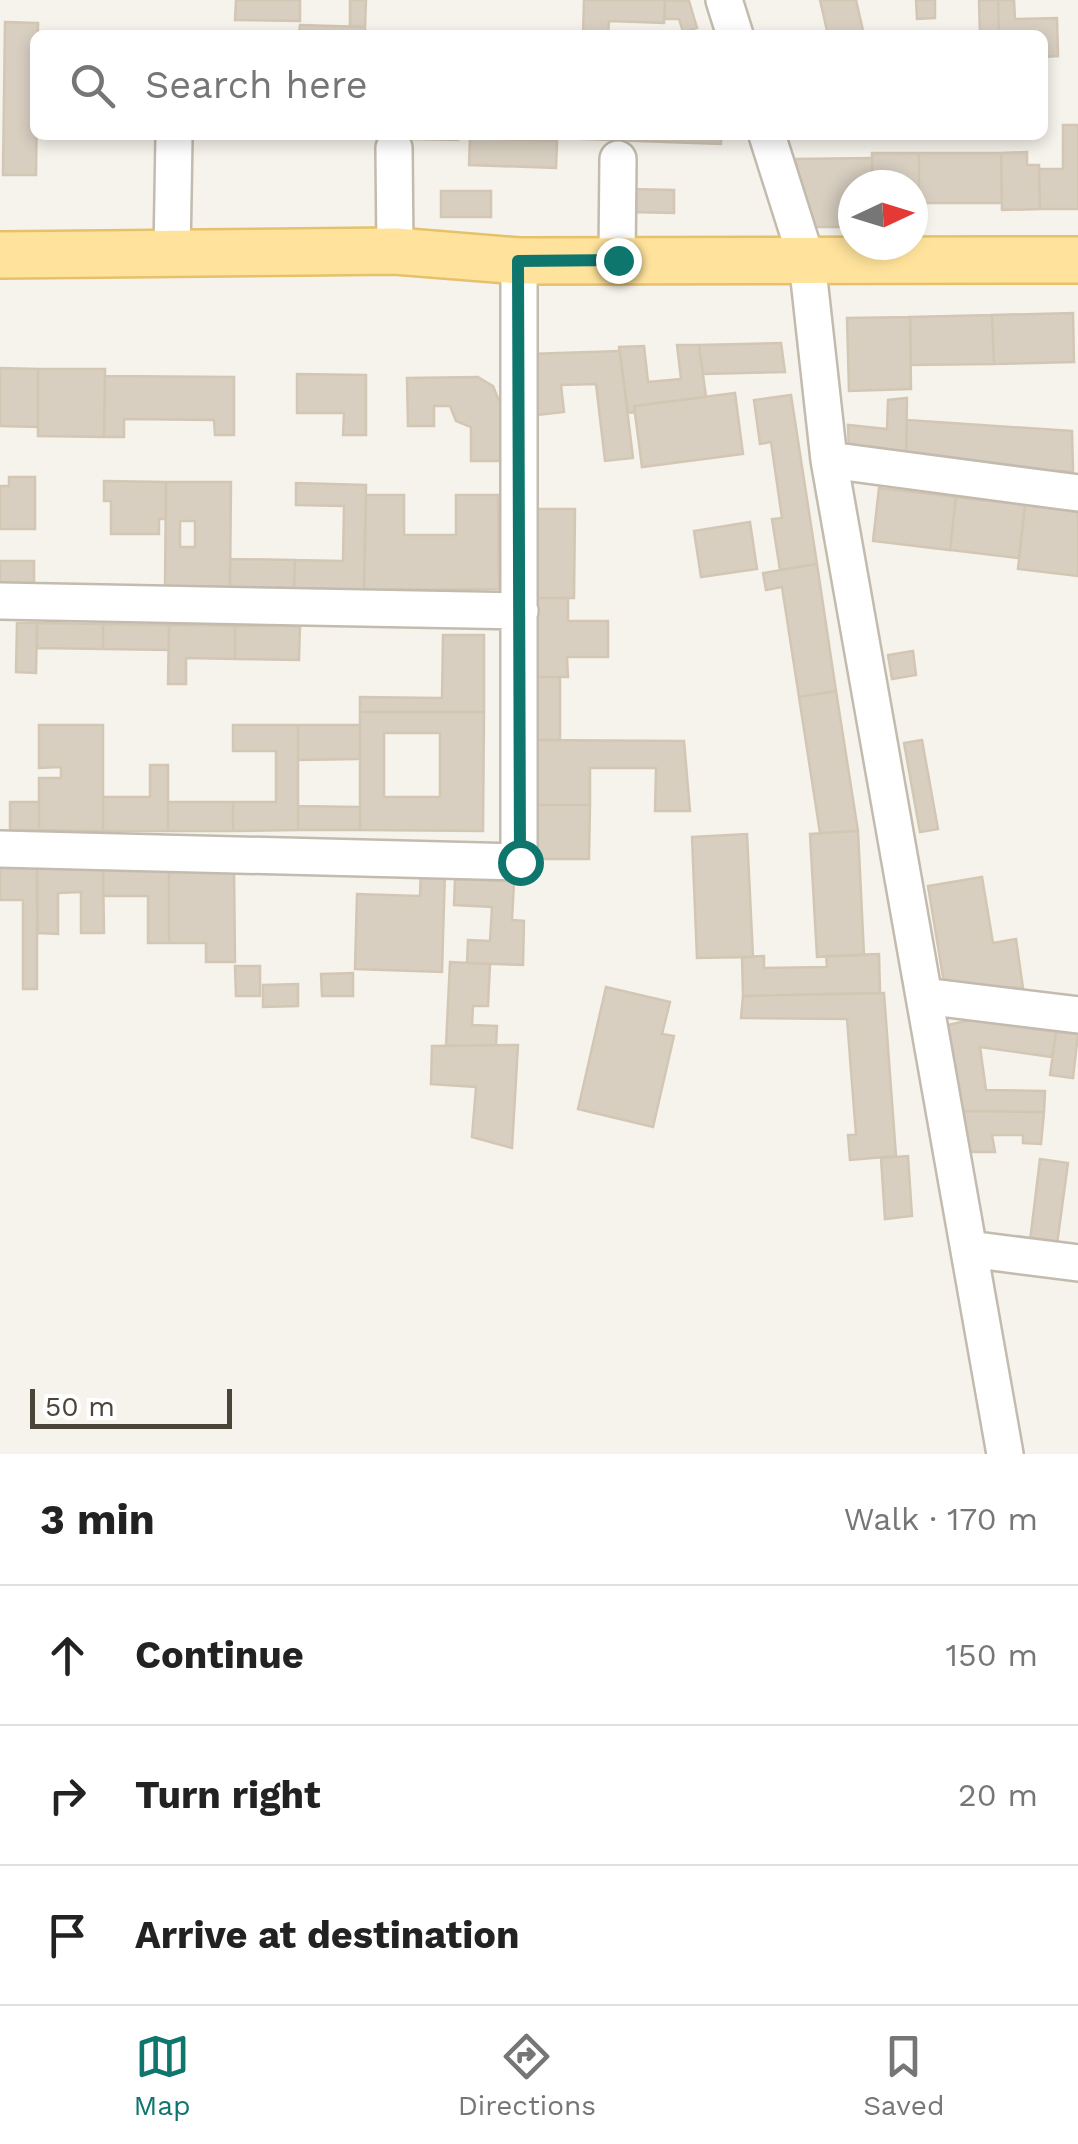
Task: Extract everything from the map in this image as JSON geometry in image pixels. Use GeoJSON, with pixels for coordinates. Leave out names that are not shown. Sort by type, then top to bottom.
{"type":"FeatureCollection","features":[{"type":"Feature","properties":{"kind":"main road"},"geometry":{"type":"LineString","coordinates":[[0,255],[395,251],[518,261],[1078,260]]}},
{"type":"Feature","properties":{"kind":"street"},"geometry":{"type":"LineString","coordinates":[[724,0],[733,30]]}},
{"type":"Feature","properties":{"kind":"street"},"geometry":{"type":"LineString","coordinates":[[172,253],[174,140]]}},
{"type":"Feature","properties":{"kind":"street"},"geometry":{"type":"LineString","coordinates":[[769,140],[807,261],[829,460],[1005,1454]]}},
{"type":"Feature","properties":{"kind":"street"},"geometry":{"type":"LineString","coordinates":[[394,148],[395,251]]}},
{"type":"Feature","properties":{"kind":"street"},"geometry":{"type":"LineString","coordinates":[[618,159],[618,260]]}},
{"type":"Feature","properties":{"kind":"street"},"geometry":{"type":"LineString","coordinates":[[0,849],[520,862],[518,261]]}},
{"type":"Feature","properties":{"kind":"street"},"geometry":{"type":"LineString","coordinates":[[829,460],[1078,492]]}},
{"type":"Feature","properties":{"kind":"street"},"geometry":{"type":"LineString","coordinates":[[0,600],[520,611]]}},
{"type":"Feature","properties":{"kind":"street"},"geometry":{"type":"LineString","coordinates":[[924,996],[1078,1015]]}},
{"type":"Feature","properties":{"kind":"street"},"geometry":{"type":"LineString","coordinates":[[969,1249],[1078,1263]]}},
{"type":"Feature","properties":{"kind":"building"},"geometry":{"type":"Polygon","coordinates":[[[236,0],[300,0],[300,21],[235,20],[236,0]]]}},
{"type":"Feature","properties":{"kind":"building"},"geometry":{"type":"Polygon","coordinates":[[[350,0],[366,0],[365,27],[350,26],[350,0]]]}},
{"type":"Feature","properties":{"kind":"building"},"geometry":{"type":"Polygon","coordinates":[[[584,0],[665,0],[664,23],[609,21],[608,30],[583,30],[584,0]]]}},
{"type":"Feature","properties":{"kind":"building"},"geometry":{"type":"Polygon","coordinates":[[[665,0],[689,1],[697,28],[682,30],[679,19],[665,19],[665,0]]]}},
{"type":"Feature","properties":{"kind":"building"},"geometry":{"type":"Polygon","coordinates":[[[820,0],[856,0],[863,30],[827,30],[820,0]]]}},
{"type":"Feature","properties":{"kind":"building"},"geometry":{"type":"Polygon","coordinates":[[[916,0],[935,0],[935,18],[917,19],[916,0]]]}},
{"type":"Feature","properties":{"kind":"building"},"geometry":{"type":"Polygon","coordinates":[[[979,0],[998,0],[999,30],[980,30],[979,0]]]}},
{"type":"Feature","properties":{"kind":"building"},"geometry":{"type":"Polygon","coordinates":[[[998,0],[1014,0],[1015,19],[1057,18],[1058,56],[1048,57],[1048,30],[999,30],[998,0]]]}},
{"type":"Feature","properties":{"kind":"building"},"geometry":{"type":"Polygon","coordinates":[[[5,22],[38,23],[38,30],[30,30],[30,140],[36,140],[36,175],[3,175],[5,22]]]}},
{"type":"Feature","properties":{"kind":"building"},"geometry":{"type":"Polygon","coordinates":[[[300,25],[365,27],[365,30],[300,30],[300,25]]]}},
{"type":"Feature","properties":{"kind":"building"},"geometry":{"type":"Polygon","coordinates":[[[1063,125],[1078,125],[1078,209],[1040,209],[1039,169],[1063,169],[1063,125]]]}},
{"type":"Feature","properties":{"kind":"building"},"geometry":{"type":"Polygon","coordinates":[[[470,140],[557,141],[556,168],[469,165],[470,140]]]}},
{"type":"Feature","properties":{"kind":"building"},"geometry":{"type":"Polygon","coordinates":[[[721,140],[721,144],[665,142],[721,140]]]}},
{"type":"Feature","properties":{"kind":"building"},"geometry":{"type":"Polygon","coordinates":[[[1027,152],[1027,165],[1039,165],[1040,209],[1002,210],[1001,153],[1027,152]]]}},
{"type":"Feature","properties":{"kind":"building"},"geometry":{"type":"Polygon","coordinates":[[[872,153],[919,153],[919,170],[872,170],[872,153]]]}},
{"type":"Feature","properties":{"kind":"building"},"geometry":{"type":"Polygon","coordinates":[[[919,153],[1001,153],[1002,203],[928,203],[928,170],[919,170],[919,153]]]}},
{"type":"Feature","properties":{"kind":"building"},"geometry":{"type":"Polygon","coordinates":[[[872,158],[872,170],[838,170],[838,227],[811,227],[795,159],[872,158]]]}},
{"type":"Feature","properties":{"kind":"building"},"geometry":{"type":"Polygon","coordinates":[[[628,189],[674,190],[674,213],[627,212],[628,189]]]}},
{"type":"Feature","properties":{"kind":"building"},"geometry":{"type":"Polygon","coordinates":[[[441,191],[491,191],[491,217],[441,217],[441,191]]]}},
{"type":"Feature","properties":{"kind":"building"},"geometry":{"type":"Polygon","coordinates":[[[1073,313],[1074,362],[994,364],[992,315],[1073,313]]]}},
{"type":"Feature","properties":{"kind":"building"},"geometry":{"type":"Polygon","coordinates":[[[992,315],[994,364],[911,365],[910,317],[992,315]]]}},
{"type":"Feature","properties":{"kind":"building"},"geometry":{"type":"Polygon","coordinates":[[[910,317],[911,389],[849,391],[847,318],[910,317]]]}},
{"type":"Feature","properties":{"kind":"building"},"geometry":{"type":"Polygon","coordinates":[[[781,343],[785,372],[703,374],[699,345],[781,343]]]}},
{"type":"Feature","properties":{"kind":"building"},"geometry":{"type":"Polygon","coordinates":[[[677,345],[699,345],[706,397],[634,406],[635,412],[628,413],[619,347],[644,346],[648,382],[681,379],[677,345]]]}},
{"type":"Feature","properties":{"kind":"building"},"geometry":{"type":"Polygon","coordinates":[[[620,351],[633,458],[605,461],[596,384],[561,385],[564,412],[536,415],[529,354],[620,351]]]}},
{"type":"Feature","properties":{"kind":"building"},"geometry":{"type":"Polygon","coordinates":[[[0,368],[38,369],[38,427],[0,426],[0,368]]]}},
{"type":"Feature","properties":{"kind":"building"},"geometry":{"type":"Polygon","coordinates":[[[38,369],[105,369],[104,437],[38,436],[38,369]]]}},
{"type":"Feature","properties":{"kind":"building"},"geometry":{"type":"Polygon","coordinates":[[[297,374],[366,375],[366,435],[343,435],[344,413],[297,413],[297,374]]]}},
{"type":"Feature","properties":{"kind":"building"},"geometry":{"type":"Polygon","coordinates":[[[105,376],[234,377],[234,435],[215,435],[214,420],[124,419],[124,437],[104,437],[105,376]]]}},
{"type":"Feature","properties":{"kind":"building"},"geometry":{"type":"Polygon","coordinates":[[[478,377],[493,386],[500,403],[501,461],[471,461],[471,427],[456,421],[450,406],[434,406],[434,426],[408,426],[407,378],[478,377]]]}},
{"type":"Feature","properties":{"kind":"building"},"geometry":{"type":"Polygon","coordinates":[[[735,393],[743,454],[642,467],[634,406],[735,393]]]}},
{"type":"Feature","properties":{"kind":"building"},"geometry":{"type":"Polygon","coordinates":[[[791,395],[817,564],[780,570],[772,519],[782,518],[771,442],[760,444],[754,400],[791,395]]]}},
{"type":"Feature","properties":{"kind":"building"},"geometry":{"type":"Polygon","coordinates":[[[907,398],[906,461],[849,455],[848,425],[887,429],[888,400],[907,398]]]}},
{"type":"Feature","properties":{"kind":"building"},"geometry":{"type":"Polygon","coordinates":[[[907,420],[1072,431],[1073,472],[906,461],[907,420]]]}},
{"type":"Feature","properties":{"kind":"building"},"geometry":{"type":"Polygon","coordinates":[[[9,477],[35,477],[35,529],[0,529],[0,486],[9,486],[9,477]]]}},
{"type":"Feature","properties":{"kind":"building"},"geometry":{"type":"Polygon","coordinates":[[[104,481],[166,482],[166,519],[159,519],[159,534],[111,534],[111,501],[104,501],[104,481]]]}},
{"type":"Feature","properties":{"kind":"building"},"geometry":{"type":"Polygon","coordinates":[[[166,482],[231,482],[230,587],[165,586],[166,482]],[[180,521],[180,547],[195,547],[195,521],[180,521]]]}},
{"type":"Feature","properties":{"kind":"building"},"geometry":{"type":"Polygon","coordinates":[[[296,483],[366,485],[364,590],[294,588],[295,560],[343,561],[344,506],[296,505],[296,483]]]}},
{"type":"Feature","properties":{"kind":"building"},"geometry":{"type":"Polygon","coordinates":[[[879,488],[956,497],[950,550],[873,541],[879,488]]]}},
{"type":"Feature","properties":{"kind":"building"},"geometry":{"type":"Polygon","coordinates":[[[366,495],[404,495],[404,535],[456,535],[456,495],[498,495],[499,589],[364,590],[366,495]]]}},
{"type":"Feature","properties":{"kind":"building"},"geometry":{"type":"Polygon","coordinates":[[[956,497],[1025,505],[1019,558],[950,550],[956,497]]]}},
{"type":"Feature","properties":{"kind":"building"},"geometry":{"type":"Polygon","coordinates":[[[1025,505],[1078,512],[1078,576],[1018,569],[1025,505]]]}},
{"type":"Feature","properties":{"kind":"building"},"geometry":{"type":"Polygon","coordinates":[[[533,509],[575,509],[574,598],[533,598],[533,509]]]}},
{"type":"Feature","properties":{"kind":"building"},"geometry":{"type":"Polygon","coordinates":[[[750,522],[757,569],[701,577],[694,531],[750,522]]]}},
{"type":"Feature","properties":{"kind":"building"},"geometry":{"type":"Polygon","coordinates":[[[230,559],[295,560],[294,588],[230,587],[230,559]]]}},
{"type":"Feature","properties":{"kind":"building"},"geometry":{"type":"Polygon","coordinates":[[[0,561],[34,561],[34,585],[0,585],[0,561]]]}},
{"type":"Feature","properties":{"kind":"building"},"geometry":{"type":"Polygon","coordinates":[[[817,564],[836,691],[799,697],[782,587],[766,590],[763,573],[817,564]]]}},
{"type":"Feature","properties":{"kind":"building"},"geometry":{"type":"Polygon","coordinates":[[[527,598],[568,598],[568,621],[608,621],[608,657],[567,657],[568,677],[527,677],[527,598]]]}},
{"type":"Feature","properties":{"kind":"building"},"geometry":{"type":"Polygon","coordinates":[[[17,623],[37,623],[36,673],[16,672],[17,623]]]}},
{"type":"Feature","properties":{"kind":"building"},"geometry":{"type":"Polygon","coordinates":[[[37,623],[103,624],[103,649],[37,648],[37,623]]]}},
{"type":"Feature","properties":{"kind":"building"},"geometry":{"type":"Polygon","coordinates":[[[103,624],[169,625],[169,650],[103,649],[103,624]]]}},
{"type":"Feature","properties":{"kind":"building"},"geometry":{"type":"Polygon","coordinates":[[[169,625],[235,626],[235,659],[186,658],[186,684],[168,684],[169,625]]]}},
{"type":"Feature","properties":{"kind":"building"},"geometry":{"type":"Polygon","coordinates":[[[235,626],[300,626],[299,660],[235,659],[235,626]]]}},
{"type":"Feature","properties":{"kind":"building"},"geometry":{"type":"Polygon","coordinates":[[[443,635],[484,635],[484,712],[360,712],[360,697],[442,698],[443,635]]]}},
{"type":"Feature","properties":{"kind":"building"},"geometry":{"type":"Polygon","coordinates":[[[913,651],[916,675],[892,679],[888,655],[913,651]]]}},
{"type":"Feature","properties":{"kind":"building"},"geometry":{"type":"Polygon","coordinates":[[[527,677],[560,677],[560,740],[527,740],[527,677]]]}},
{"type":"Feature","properties":{"kind":"building"},"geometry":{"type":"Polygon","coordinates":[[[836,691],[858,831],[820,833],[799,697],[836,691]]]}},
{"type":"Feature","properties":{"kind":"building"},"geometry":{"type":"Polygon","coordinates":[[[360,712],[484,712],[483,831],[360,830],[360,712]],[[384,733],[384,797],[440,797],[440,733],[384,733]]]}},
{"type":"Feature","properties":{"kind":"building"},"geometry":{"type":"Polygon","coordinates":[[[39,725],[103,725],[103,831],[39,830],[39,778],[61,778],[61,767],[39,768],[39,725]]]}},
{"type":"Feature","properties":{"kind":"building"},"geometry":{"type":"Polygon","coordinates":[[[233,725],[298,725],[298,830],[233,831],[233,802],[276,802],[276,751],[233,751],[233,725]]]}},
{"type":"Feature","properties":{"kind":"building"},"geometry":{"type":"Polygon","coordinates":[[[298,725],[360,725],[360,759],[298,760],[298,725]]]}},
{"type":"Feature","properties":{"kind":"building"},"geometry":{"type":"Polygon","coordinates":[[[527,740],[684,741],[690,811],[655,811],[656,768],[590,768],[590,805],[527,805],[527,740]]]}},
{"type":"Feature","properties":{"kind":"building"},"geometry":{"type":"Polygon","coordinates":[[[922,740],[938,829],[920,832],[904,743],[922,740]]]}},
{"type":"Feature","properties":{"kind":"building"},"geometry":{"type":"Polygon","coordinates":[[[150,765],[168,765],[168,831],[103,831],[103,797],[150,797],[150,765]]]}},
{"type":"Feature","properties":{"kind":"building"},"geometry":{"type":"Polygon","coordinates":[[[10,802],[39,802],[39,830],[10,830],[10,802]]]}},
{"type":"Feature","properties":{"kind":"building"},"geometry":{"type":"Polygon","coordinates":[[[168,802],[233,802],[233,831],[168,831],[168,802]]]}},
{"type":"Feature","properties":{"kind":"building"},"geometry":{"type":"Polygon","coordinates":[[[527,805],[590,805],[589,859],[527,859],[527,805]]]}},
{"type":"Feature","properties":{"kind":"building"},"geometry":{"type":"Polygon","coordinates":[[[298,806],[360,807],[360,830],[298,830],[298,806]]]}},
{"type":"Feature","properties":{"kind":"building"},"geometry":{"type":"Polygon","coordinates":[[[858,831],[864,955],[817,957],[810,834],[858,831]]]}},
{"type":"Feature","properties":{"kind":"building"},"geometry":{"type":"Polygon","coordinates":[[[747,834],[753,957],[697,958],[692,837],[747,834]]]}},
{"type":"Feature","properties":{"kind":"building"},"geometry":{"type":"Polygon","coordinates":[[[169,867],[169,943],[148,943],[148,896],[103,896],[103,868],[169,867]]]}},
{"type":"Feature","properties":{"kind":"building"},"geometry":{"type":"Polygon","coordinates":[[[169,867],[234,867],[235,962],[206,962],[206,943],[169,943],[169,867]]]}},
{"type":"Feature","properties":{"kind":"building"},"geometry":{"type":"Polygon","coordinates":[[[0,868],[37,868],[37,989],[23,989],[23,900],[0,900],[0,868]]]}},
{"type":"Feature","properties":{"kind":"building"},"geometry":{"type":"Polygon","coordinates":[[[37,868],[103,868],[104,933],[81,933],[81,892],[58,893],[58,934],[38,933],[37,868]]]}},
{"type":"Feature","properties":{"kind":"building"},"geometry":{"type":"Polygon","coordinates":[[[421,868],[445,869],[442,972],[355,969],[357,894],[420,896],[421,868]]]}},
{"type":"Feature","properties":{"kind":"building"},"geometry":{"type":"Polygon","coordinates":[[[982,877],[993,943],[1016,939],[1023,988],[944,983],[928,886],[982,877]]]}},
{"type":"Feature","properties":{"kind":"building"},"geometry":{"type":"Polygon","coordinates":[[[455,879],[514,881],[512,920],[524,921],[523,965],[467,963],[468,940],[490,941],[492,907],[454,905],[455,879]]]}},
{"type":"Feature","properties":{"kind":"building"},"geometry":{"type":"Polygon","coordinates":[[[879,954],[880,993],[743,996],[742,957],[764,956],[764,968],[827,967],[826,956],[879,954]]]}},
{"type":"Feature","properties":{"kind":"building"},"geometry":{"type":"Polygon","coordinates":[[[450,962],[490,964],[488,1006],[473,1006],[472,1025],[497,1026],[496,1045],[446,1046],[450,962]]]}},
{"type":"Feature","properties":{"kind":"building"},"geometry":{"type":"Polygon","coordinates":[[[235,966],[260,966],[260,996],[236,996],[235,966]]]}},
{"type":"Feature","properties":{"kind":"building"},"geometry":{"type":"Polygon","coordinates":[[[353,973],[353,996],[322,996],[321,974],[353,973]]]}},
{"type":"Feature","properties":{"kind":"building"},"geometry":{"type":"Polygon","coordinates":[[[298,984],[298,1006],[263,1007],[263,985],[298,984]]]}},
{"type":"Feature","properties":{"kind":"building"},"geometry":{"type":"Polygon","coordinates":[[[606,987],[670,1002],[662,1034],[674,1036],[653,1127],[578,1109],[606,987]]]}},
{"type":"Feature","properties":{"kind":"building"},"geometry":{"type":"Polygon","coordinates":[[[884,993],[896,1156],[850,1160],[848,1135],[856,1135],[847,1019],[741,1018],[743,996],[884,993]]]}},
{"type":"Feature","properties":{"kind":"building"},"geometry":{"type":"Polygon","coordinates":[[[970,1020],[1056,1032],[1052,1057],[980,1047],[986,1090],[1045,1091],[1044,1112],[963,1111],[948,1025],[970,1020]]]}},
{"type":"Feature","properties":{"kind":"building"},"geometry":{"type":"Polygon","coordinates":[[[1056,1032],[1078,1034],[1073,1078],[1050,1075],[1056,1032]]]}},
{"type":"Feature","properties":{"kind":"building"},"geometry":{"type":"Polygon","coordinates":[[[518,1045],[512,1148],[472,1137],[476,1087],[431,1084],[432,1046],[518,1045]]]}},
{"type":"Feature","properties":{"kind":"building"},"geometry":{"type":"Polygon","coordinates":[[[963,1111],[1044,1112],[1041,1144],[1023,1143],[1023,1135],[992,1135],[995,1152],[970,1152],[963,1111]]]}},
{"type":"Feature","properties":{"kind":"building"},"geometry":{"type":"Polygon","coordinates":[[[908,1156],[912,1216],[885,1219],[881,1158],[908,1156]]]}},
{"type":"Feature","properties":{"kind":"building"},"geometry":{"type":"Polygon","coordinates":[[[1040,1159],[1068,1163],[1057,1244],[1030,1241],[1040,1159]]]}},
{"type":"Feature","properties":{"kind":"route"},"geometry":{"type":"LineString","coordinates":[[520,862],[518,261],[618,260]]}}]}
